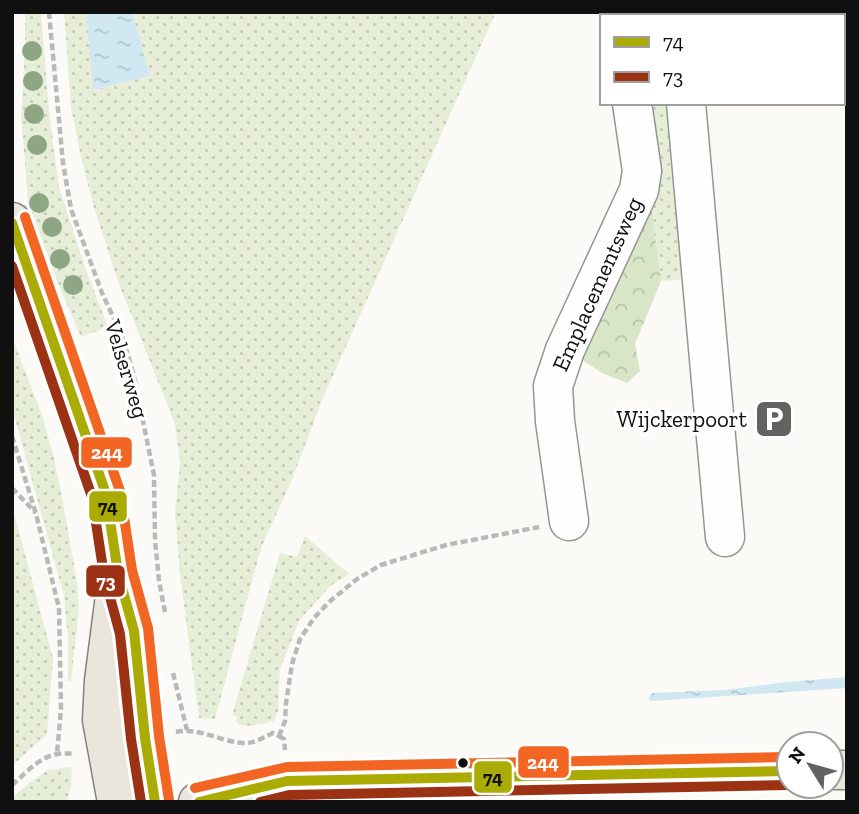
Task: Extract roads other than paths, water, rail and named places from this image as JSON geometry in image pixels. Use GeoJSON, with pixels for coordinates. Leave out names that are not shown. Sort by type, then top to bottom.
{"type":"FeatureCollection","features":[{"type":"Feature","properties":{"kind":"main road"},"geometry":{"type":"LineString","coordinates":[[12,222],[106,494],[118,573],[134,631],[145,738],[155,802]]}},
{"type":"Feature","properties":{"kind":"main road"},"geometry":{"type":"LineString","coordinates":[[117,802],[102,720],[104,681],[118,573]]}},
{"type":"Feature","properties":{"kind":"main road"},"geometry":{"type":"LineString","coordinates":[[198,802],[287,781],[373,794],[775,772]]}},
{"type":"Feature","properties":{"kind":"street","name":"Emplacementsweg"},"geometry":{"type":"LineString","coordinates":[[569,521],[555,421],[553,386],[565,350],[639,190],[642,171],[632,105]]}},
{"type":"Feature","properties":{"kind":"street"},"geometry":{"type":"LineString","coordinates":[[686,105],[725,537]]}},
{"type":"Feature","properties":{"kind":"water"},"geometry":{"type":"Polygon","coordinates":[[[86,12],[132,12],[150,76],[93,90],[86,12]]]}},
{"type":"Feature","properties":{"kind":"water"},"geometry":{"type":"Polygon","coordinates":[[[847,677],[847,688],[652,701],[648,699],[652,693],[724,690],[847,677]]]}},
{"type":"Feature","properties":{"kind":"place","name":"Wijckerpoort"},"geometry":{"type":"Point","coordinates":[774,419]}}]}
